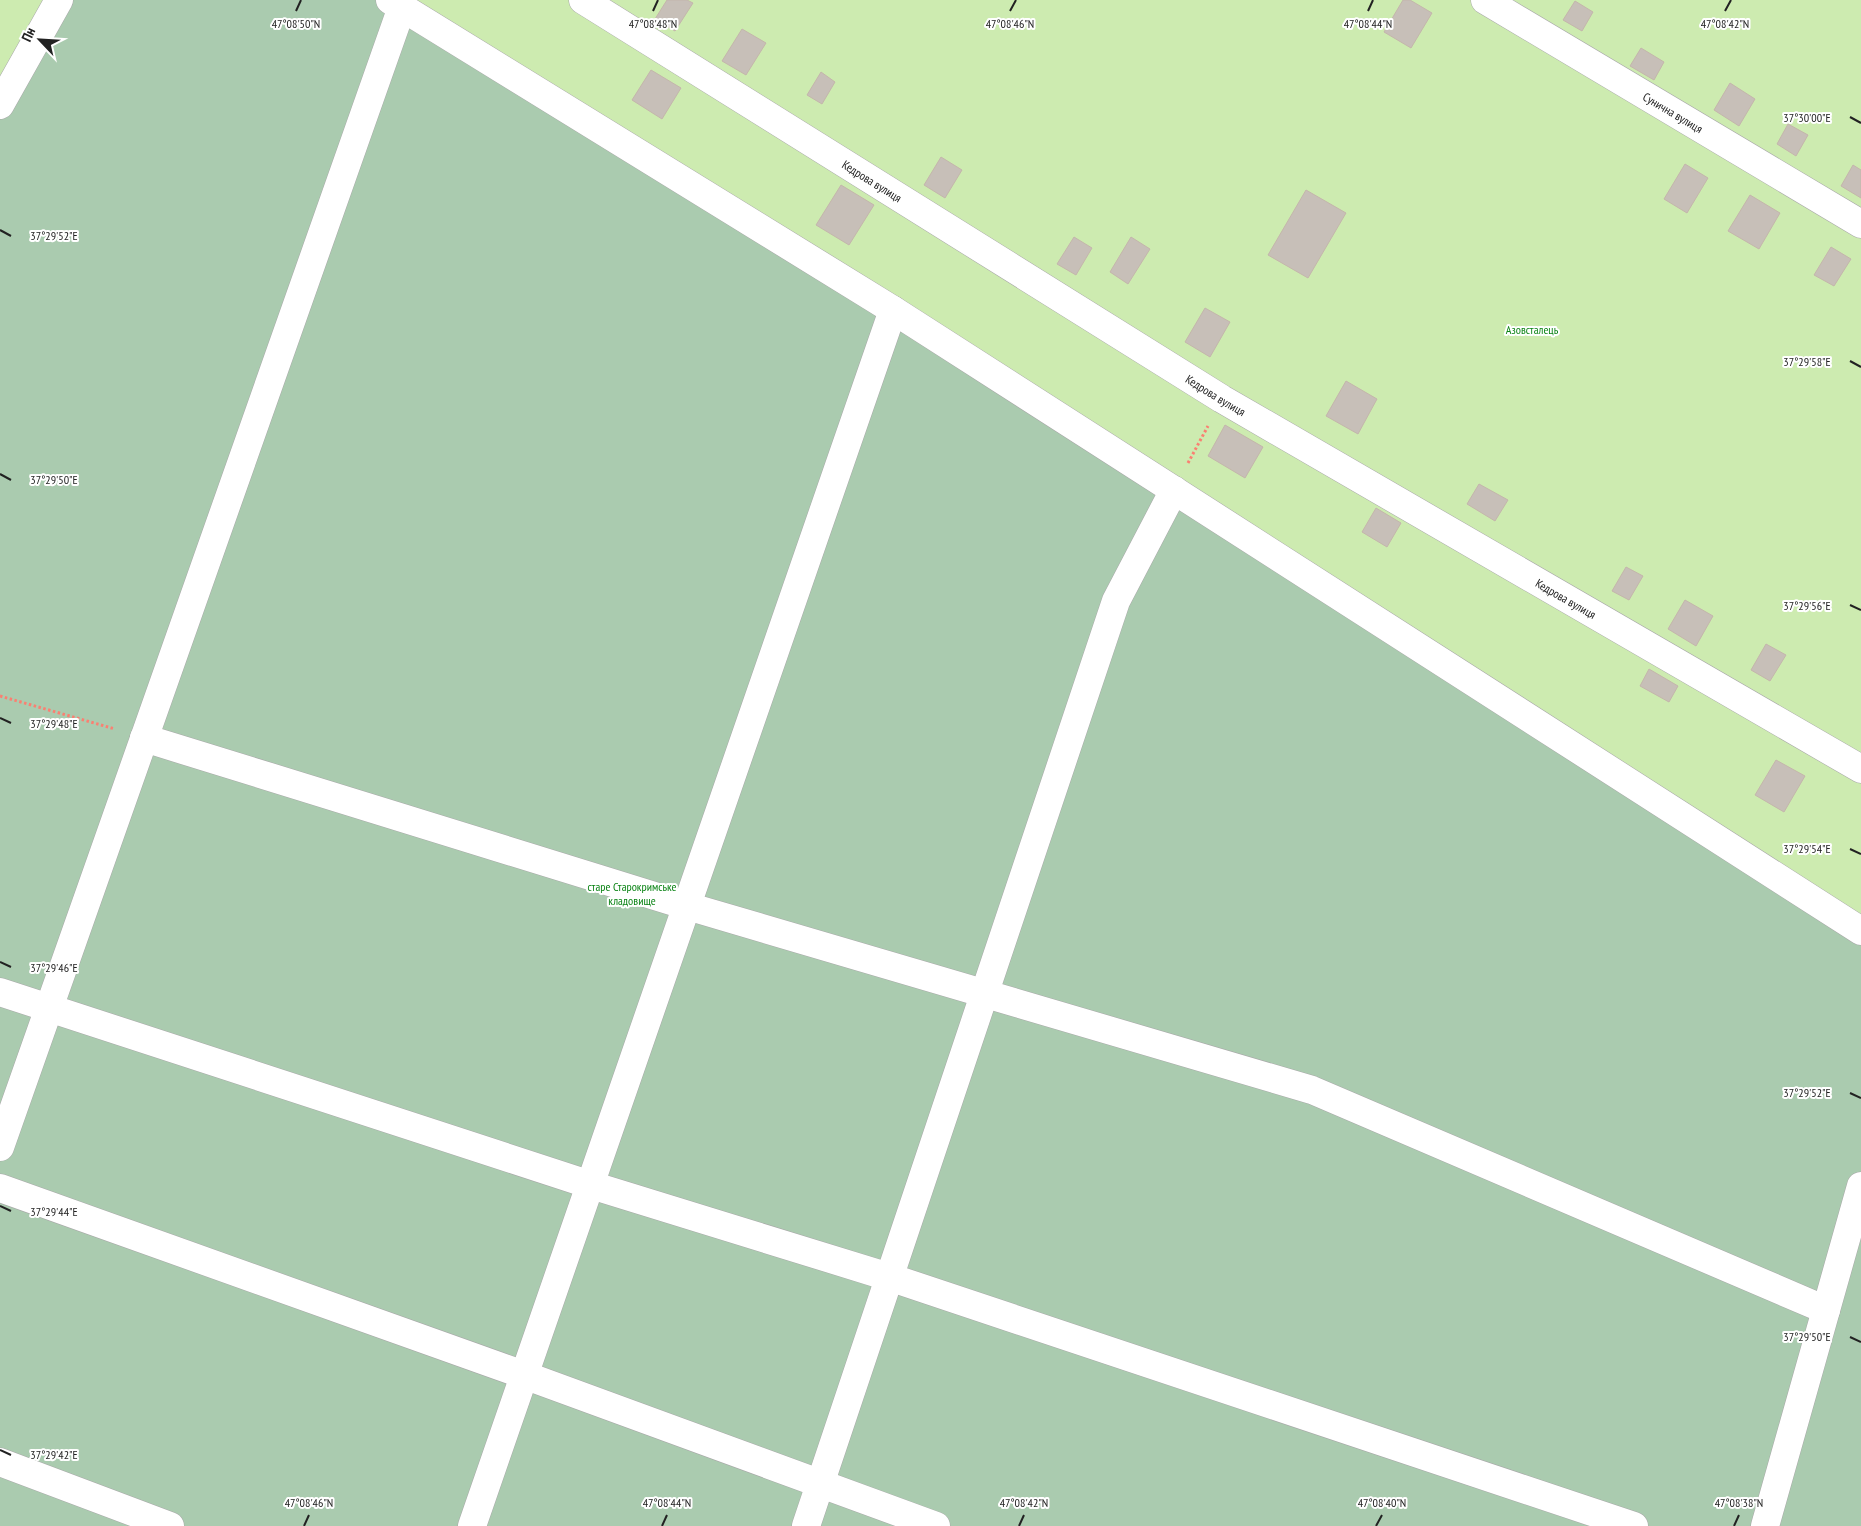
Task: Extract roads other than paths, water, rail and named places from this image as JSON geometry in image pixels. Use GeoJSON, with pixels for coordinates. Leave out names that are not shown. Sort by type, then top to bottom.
{"type":"FeatureCollection","features":[{"type":"Feature","properties":{"kind":"street"},"geometry":{"type":"LineString","coordinates":[[0,106],[59,0]]}},
{"type":"Feature","properties":{"kind":"street","name":"Кедрова вулиця"},"geometry":{"type":"LineString","coordinates":[[583,0],[1222,399],[1861,769]]}},
{"type":"Feature","properties":{"kind":"street","name":"Сунична вулиця"},"geometry":{"type":"LineString","coordinates":[[1485,0],[1861,224]]}},
{"type":"Feature","properties":{"kind":"street"},"geometry":{"type":"LineString","coordinates":[[0,1147],[144,738],[396,4],[893,310],[1861,931]]}},
{"type":"Feature","properties":{"kind":"street"},"geometry":{"type":"LineString","coordinates":[[472,1526],[893,310]]}},
{"type":"Feature","properties":{"kind":"street"},"geometry":{"type":"LineString","coordinates":[[806,1526],[1116,601],[1174,490]]}},
{"type":"Feature","properties":{"kind":"street"},"geometry":{"type":"LineString","coordinates":[[144,738],[687,906],[1312,1090],[1826,1310]]}},
{"type":"Feature","properties":{"kind":"street"},"geometry":{"type":"LineString","coordinates":[[0,992],[591,1185],[889,1277],[1634,1526]]}},
{"type":"Feature","properties":{"kind":"street"},"geometry":{"type":"LineString","coordinates":[[1765,1526],[1861,1186]]}},
{"type":"Feature","properties":{"kind":"street"},"geometry":{"type":"LineString","coordinates":[[0,1188],[936,1526]]}},
{"type":"Feature","properties":{"kind":"street"},"geometry":{"type":"LineString","coordinates":[[0,1462],[170,1526]]}},
{"type":"Feature","properties":{"kind":"park label","name":"Азовсталець"},"geometry":{"type":"Point","coordinates":[1532,329]}},
{"type":"Feature","properties":{"kind":"park label","name":"старе Старокримське кладовище"},"geometry":{"type":"Point","coordinates":[632,893]}}]}
